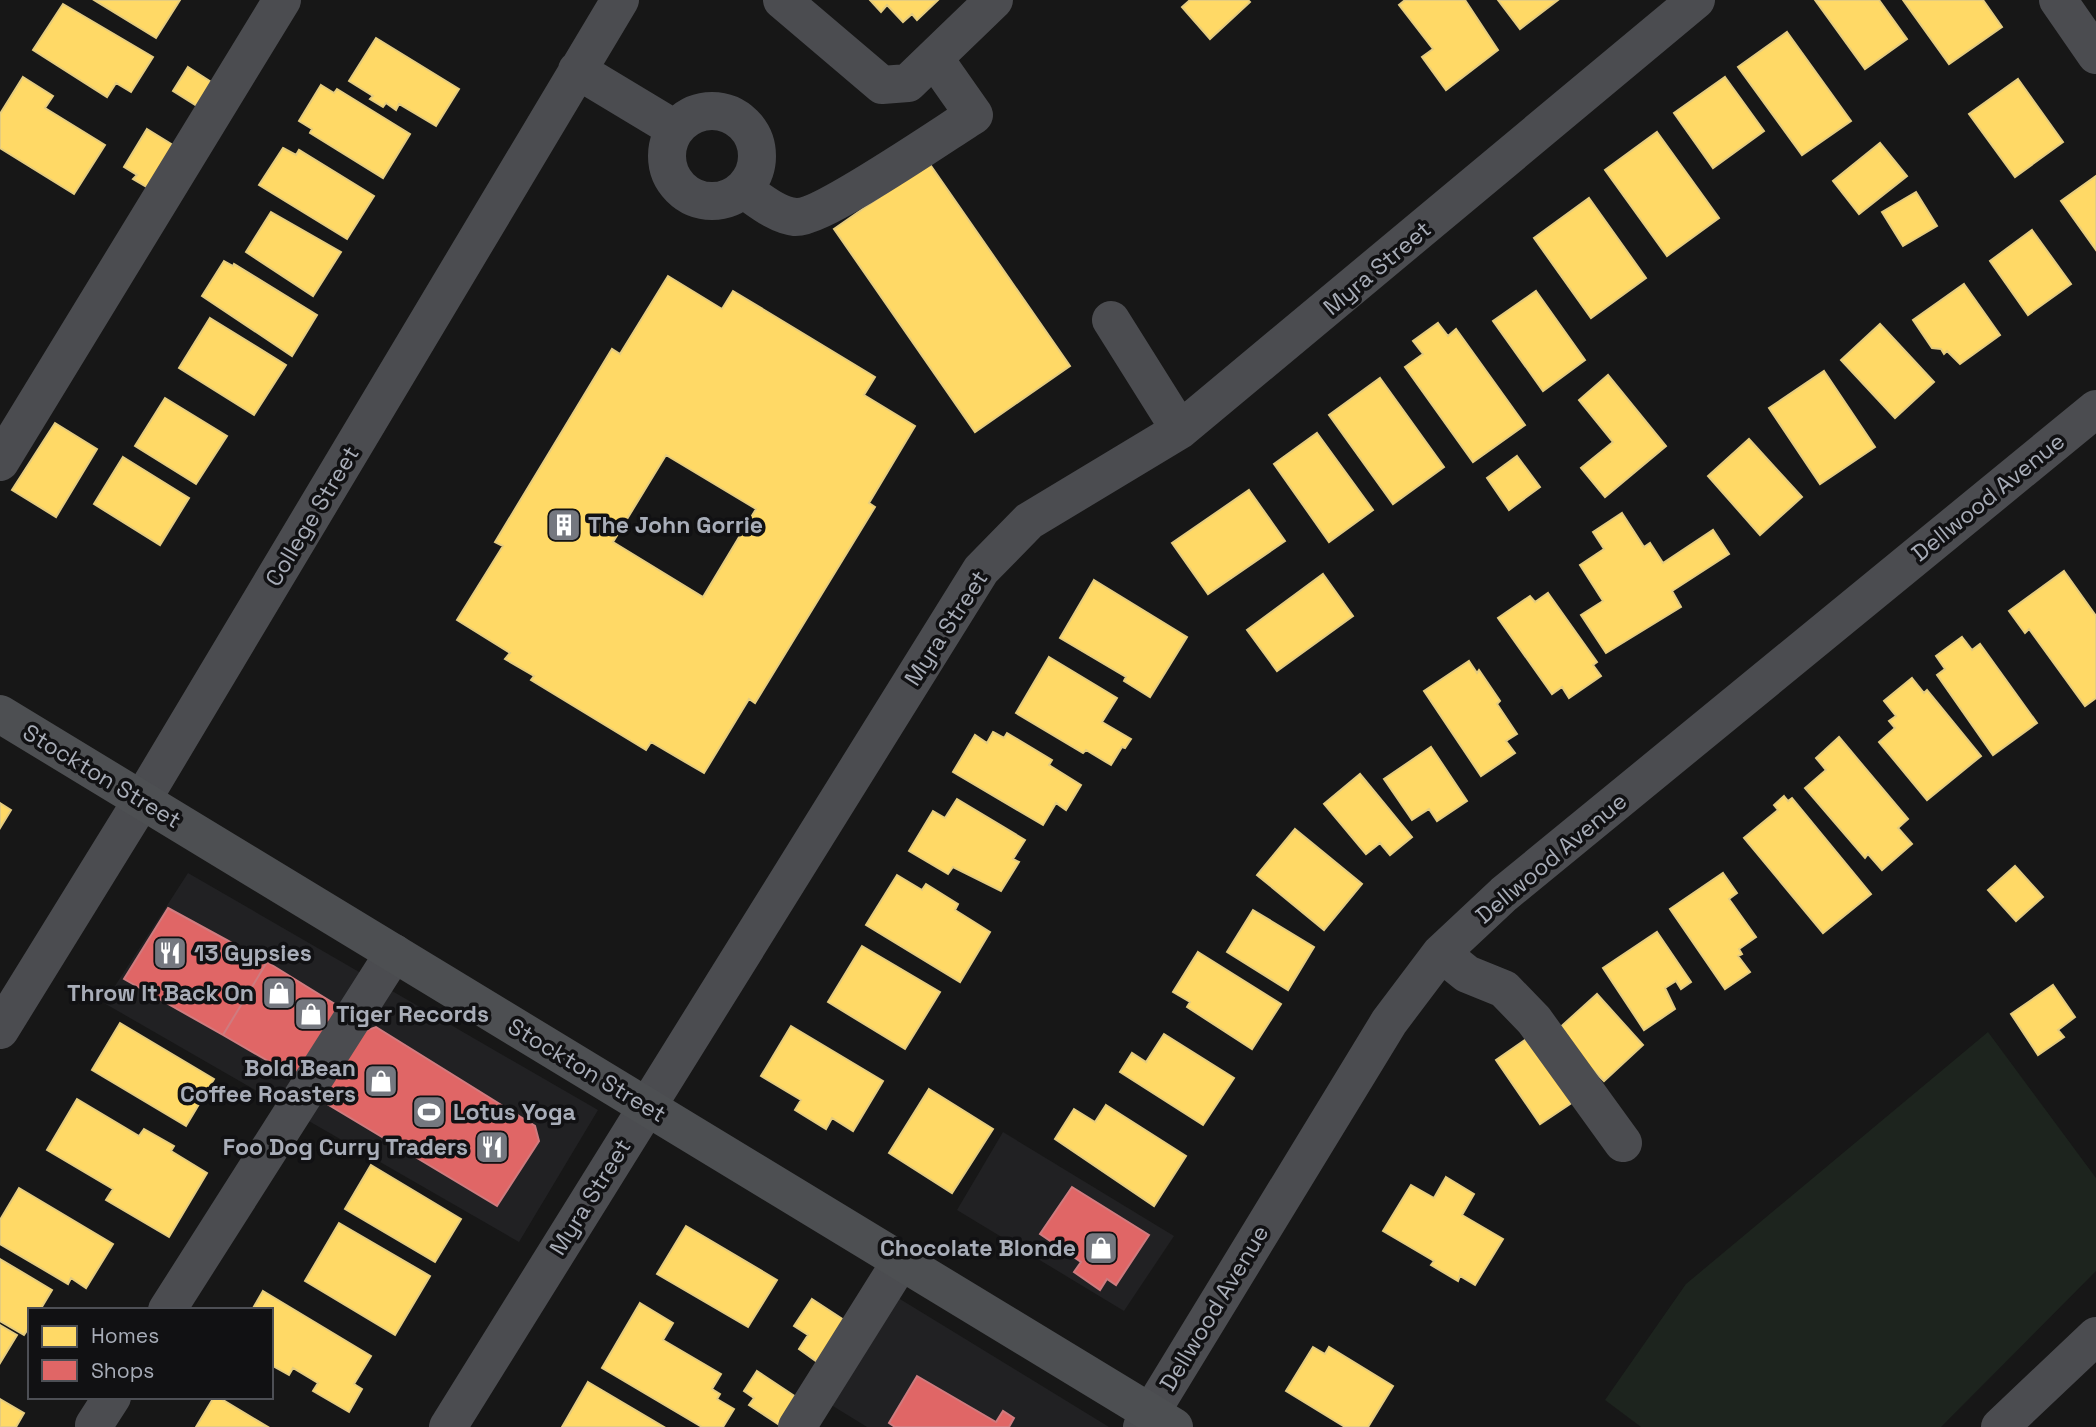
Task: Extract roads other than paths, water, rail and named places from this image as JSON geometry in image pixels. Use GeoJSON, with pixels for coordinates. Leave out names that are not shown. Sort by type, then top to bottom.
{"type":"FeatureCollection","features":[{"type":"Feature","properties":{"kind":"main road","name":"Stockton Street"},"geometry":{"type":"LineString","coordinates":[[0,714],[901,1261],[1155,1422]]}},
{"type":"Feature","properties":{"kind":"street"},"geometry":{"type":"LineString","coordinates":[[0,462],[282,0]]}},
{"type":"Feature","properties":{"kind":"street","name":"College Street"},"geometry":{"type":"LineString","coordinates":[[0,1030],[142,800],[620,0]]}},
{"type":"Feature","properties":{"kind":"street"},"geometry":{"type":"LineString","coordinates":[[782,0],[882,85],[908,83],[994,0]]}},
{"type":"Feature","properties":{"kind":"street","name":"Myra Street"},"geometry":{"type":"LineString","coordinates":[[448,1427],[981,570],[1029,521],[1180,430],[1696,0]]}},
{"type":"Feature","properties":{"kind":"street"},"geometry":{"type":"LineString","coordinates":[[2058,0],[2096,55]]}},
{"type":"Feature","properties":{"kind":"street"},"geometry":{"type":"LineString","coordinates":[[743,189],[773,209],[797,218],[825,208],[974,116],[934,58]]}},
{"type":"Feature","properties":{"kind":"street"},"geometry":{"type":"LineString","coordinates":[[577,71],[675,129]]}},
{"type":"Feature","properties":{"kind":"street"},"geometry":{"type":"LineString","coordinates":[[700,113],[729,114],[742,122],[751,134],[756,163],[743,189],[716,201],[701,200],[682,189],[670,172],[667,158],[675,129],[686,119],[700,113]]}},
{"type":"Feature","properties":{"kind":"street"},"geometry":{"type":"LineString","coordinates":[[1111,320],[1180,430]]}},
{"type":"Feature","properties":{"kind":"street","name":"Dellwood Avenue"},"geometry":{"type":"LineString","coordinates":[[1155,1422],[1389,1022],[1441,953],[1504,894],[2096,409]]}},
{"type":"Feature","properties":{"kind":"street"},"geometry":{"type":"LineString","coordinates":[[168,1308],[394,953]]}},
{"type":"Feature","properties":{"kind":"street"},"geometry":{"type":"LineString","coordinates":[[1441,953],[1467,974],[1504,989],[1542,1031],[1623,1143]]}},
{"type":"Feature","properties":{"kind":"street"},"geometry":{"type":"LineString","coordinates":[[797,1427],[901,1261]]}},
{"type":"Feature","properties":{"kind":"street"},"geometry":{"type":"LineString","coordinates":[[2000,1427],[2096,1336]]}},
{"type":"Feature","properties":{"kind":"place","name":"The John Gorrie"},"geometry":{"type":"Point","coordinates":[564,525]}},
{"type":"Feature","properties":{"kind":"place","name":"13 Gypsies"},"geometry":{"type":"Point","coordinates":[170,953]}},
{"type":"Feature","properties":{"kind":"place","name":"Throw It Back On"},"geometry":{"type":"Point","coordinates":[279,993]}},
{"type":"Feature","properties":{"kind":"place","name":"Tiger Records"},"geometry":{"type":"Point","coordinates":[311,1014]}},
{"type":"Feature","properties":{"kind":"place","name":"Bold Bean Coffee Roasters"},"geometry":{"type":"Point","coordinates":[381,1081]}},
{"type":"Feature","properties":{"kind":"place","name":"Lotus Yoga"},"geometry":{"type":"Point","coordinates":[429,1112]}},
{"type":"Feature","properties":{"kind":"place","name":"Foo Dog Curry Traders"},"geometry":{"type":"Point","coordinates":[492,1147]}},
{"type":"Feature","properties":{"kind":"place","name":"Chocolate Blonde"},"geometry":{"type":"Point","coordinates":[1101,1248]}}]}
